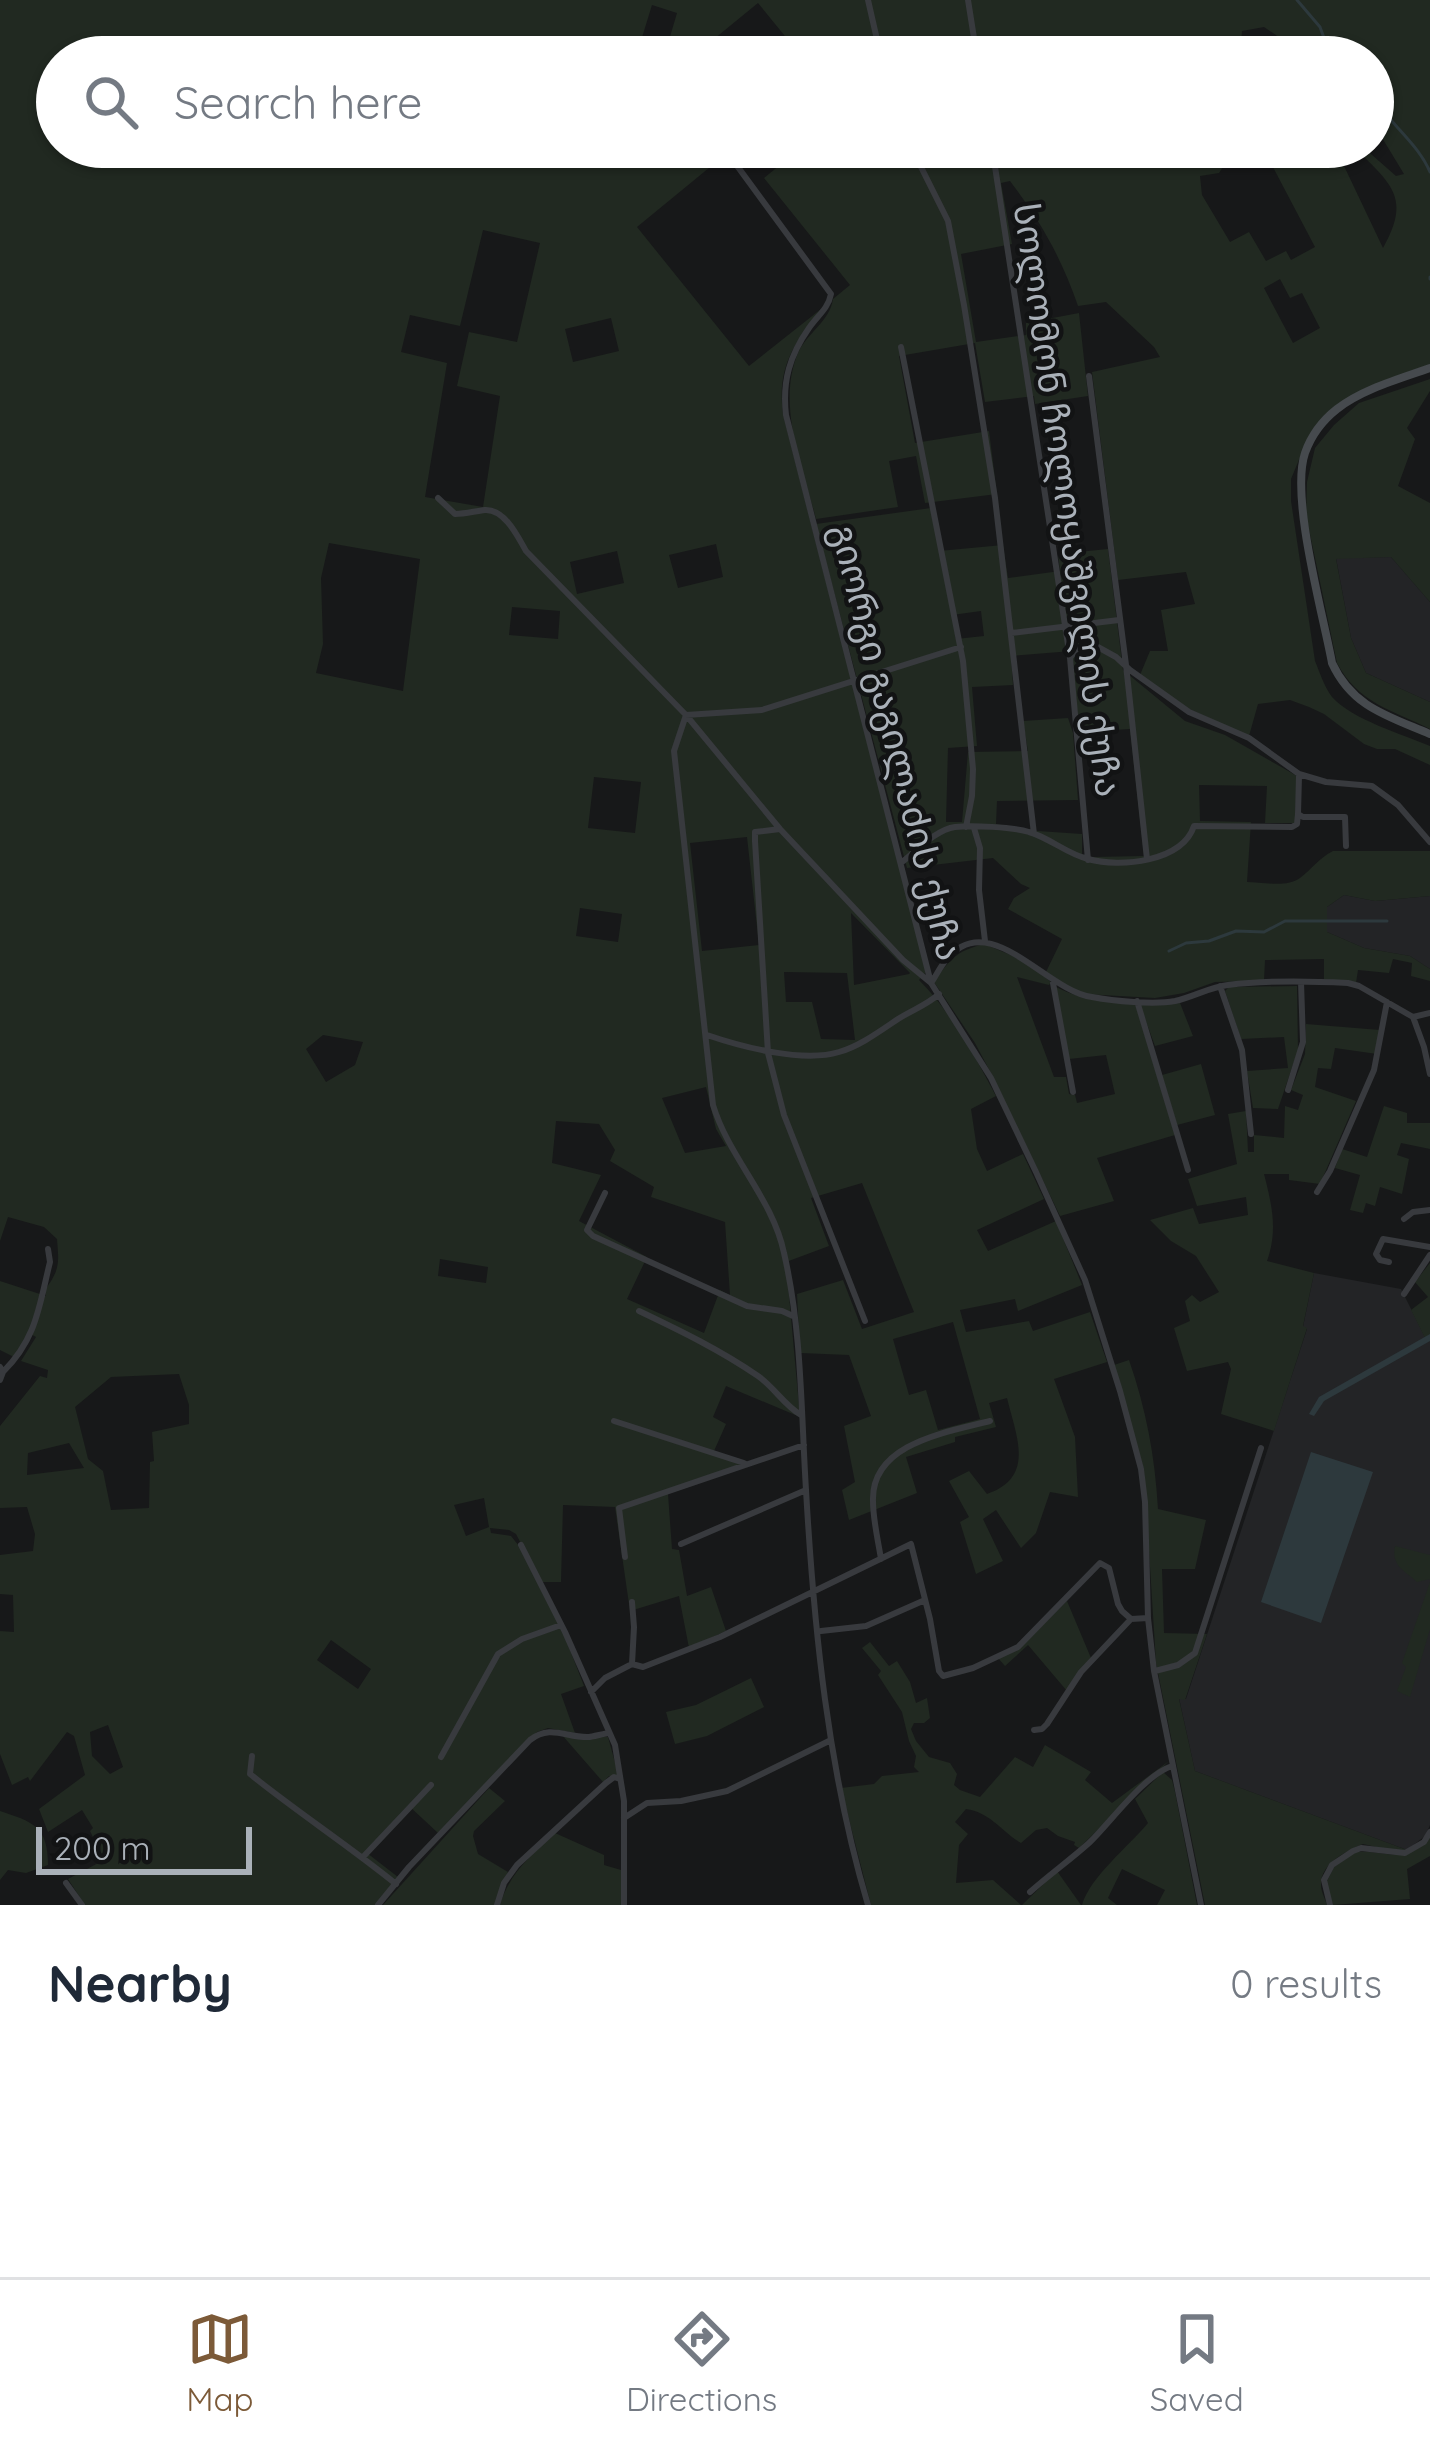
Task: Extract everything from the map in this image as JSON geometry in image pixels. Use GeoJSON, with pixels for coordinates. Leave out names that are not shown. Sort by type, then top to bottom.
{"type":"FeatureCollection","features":[{"type":"Feature","properties":{"kind":"main road"},"geometry":{"type":"LineString","coordinates":[[1430,368],[1338,408],[1319,427],[1304,456],[1302,482],[1308,544],[1339,679],[1364,704],[1430,734]]}},
{"type":"Feature","properties":{"kind":"street"},"geometry":{"type":"LineString","coordinates":[[868,0],[876,36]]}},
{"type":"Feature","properties":{"kind":"street"},"geometry":{"type":"LineString","coordinates":[[968,0],[974,36]]}},
{"type":"Feature","properties":{"kind":"street","name":"გიორგი გაგილაძის ქუჩა"},"geometry":{"type":"LineString","coordinates":[[738,168],[831,293],[829,305],[793,356],[784,384],[786,415],[931,983],[991,1078],[1085,1280],[1120,1391],[1141,1469],[1154,1672],[1201,1905]]}},
{"type":"Feature","properties":{"kind":"street"},"geometry":{"type":"LineString","coordinates":[[922,168],[948,221],[995,498],[1034,834]]}},
{"type":"Feature","properties":{"kind":"street","name":"სოლომონ ჩოლოყაშვილის ქუჩა"},"geometry":{"type":"LineString","coordinates":[[995,168],[1070,658],[1088,860]]}},
{"type":"Feature","properties":{"kind":"street"},"geometry":{"type":"LineString","coordinates":[[901,347],[961,647],[973,752],[970,828],[980,848],[979,890],[986,941]]}},
{"type":"Feature","properties":{"kind":"street"},"geometry":{"type":"LineString","coordinates":[[1089,376],[1147,859]]}},
{"type":"Feature","properties":{"kind":"street"},"geometry":{"type":"LineString","coordinates":[[438,498],[455,514],[496,512],[514,529],[526,551],[686,715],[779,830],[903,960],[931,983],[956,950],[986,941],[1025,959],[1082,996],[1173,1001],[1220,986],[1348,983],[1413,1017],[1430,1074]]}},
{"type":"Feature","properties":{"kind":"street"},"geometry":{"type":"LineString","coordinates":[[1011,633],[1119,620]]}},
{"type":"Feature","properties":{"kind":"street"},"geometry":{"type":"LineString","coordinates":[[1070,658],[1078,649],[1096,646],[1190,712],[1249,738],[1299,774],[1372,786],[1428,836]]}},
{"type":"Feature","properties":{"kind":"street"},"geometry":{"type":"LineString","coordinates":[[686,715],[762,710],[961,647]]}},
{"type":"Feature","properties":{"kind":"street"},"geometry":{"type":"LineString","coordinates":[[686,715],[674,751],[709,1084],[724,1137],[779,1235],[795,1317],[814,1592],[831,1740],[864,1904]]}},
{"type":"Feature","properties":{"kind":"street"},"geometry":{"type":"LineString","coordinates":[[902,862],[953,827],[1034,834],[1088,860],[1113,862],[1164,854],[1190,838],[1194,826],[1292,827],[1297,824],[1299,774]]}},
{"type":"Feature","properties":{"kind":"street"},"geometry":{"type":"LineString","coordinates":[[1298,814],[1303,818],[1345,817],[1346,846]]}},
{"type":"Feature","properties":{"kind":"street"},"geometry":{"type":"LineString","coordinates":[[779,830],[755,832],[754,841],[768,1053],[784,1114],[865,1321]]}},
{"type":"Feature","properties":{"kind":"street"},"geometry":{"type":"LineString","coordinates":[[1054,982],[1073,1092]]}},
{"type":"Feature","properties":{"kind":"street"},"geometry":{"type":"LineString","coordinates":[[1288,1090],[1303,1042],[1301,982]]}},
{"type":"Feature","properties":{"kind":"street"},"geometry":{"type":"LineString","coordinates":[[1220,986],[1242,1050],[1250,1134]]}},
{"type":"Feature","properties":{"kind":"street"},"geometry":{"type":"LineString","coordinates":[[707,1035],[768,1053],[837,1053],[938,994]]}},
{"type":"Feature","properties":{"kind":"street"},"geometry":{"type":"LineString","coordinates":[[1137,1000],[1188,1170]]}},
{"type":"Feature","properties":{"kind":"street"},"geometry":{"type":"LineString","coordinates":[[1317,1192],[1374,1070],[1387,1002]]}},
{"type":"Feature","properties":{"kind":"street"},"geometry":{"type":"LineString","coordinates":[[1413,1017],[1430,1013]]}},
{"type":"Feature","properties":{"kind":"street"},"geometry":{"type":"LineString","coordinates":[[605,1193],[587,1230],[593,1236],[747,1306],[795,1317]]}},
{"type":"Feature","properties":{"kind":"street"},"geometry":{"type":"LineString","coordinates":[[1404,1219],[1413,1212],[1430,1210]]}},
{"type":"Feature","properties":{"kind":"street"},"geometry":{"type":"LineString","coordinates":[[1389,1262],[1376,1254],[1383,1239],[1430,1251],[1404,1294]]}},
{"type":"Feature","properties":{"kind":"street"},"geometry":{"type":"LineString","coordinates":[[1,1373],[31,1338],[50,1262],[48,1249]]}},
{"type":"Feature","properties":{"kind":"street"},"geometry":{"type":"LineString","coordinates":[[639,1311],[708,1343],[764,1380],[803,1416]]}},
{"type":"Feature","properties":{"kind":"street"},"geometry":{"type":"LineString","coordinates":[[880,1558],[872,1500],[887,1462],[928,1438],[990,1420]]}},
{"type":"Feature","properties":{"kind":"street"},"geometry":{"type":"LineString","coordinates":[[614,1421],[747,1465]]}},
{"type":"Feature","properties":{"kind":"street"},"geometry":{"type":"LineString","coordinates":[[625,1557],[619,1508],[804,1445]]}},
{"type":"Feature","properties":{"kind":"street"},"geometry":{"type":"LineString","coordinates":[[1154,1672],[1178,1665],[1195,1653],[1261,1448]]}},
{"type":"Feature","properties":{"kind":"street"},"geometry":{"type":"LineString","coordinates":[[681,1544],[806,1490]]}},
{"type":"Feature","properties":{"kind":"street"},"geometry":{"type":"LineString","coordinates":[[590,1694],[605,1678],[632,1664],[643,1667],[669,1659],[911,1544],[939,1671],[946,1677],[1018,1647],[1100,1563],[1109,1568],[1122,1611],[1131,1618],[1148,1618]]}},
{"type":"Feature","properties":{"kind":"street"},"geometry":{"type":"LineString","coordinates":[[521,1545],[615,1745],[622,1780],[625,1905]]}},
{"type":"Feature","properties":{"kind":"street"},"geometry":{"type":"LineString","coordinates":[[819,1631],[866,1626],[925,1600]]}},
{"type":"Feature","properties":{"kind":"street"},"geometry":{"type":"LineString","coordinates":[[632,1602],[632,1664]]}},
{"type":"Feature","properties":{"kind":"street"},"geometry":{"type":"LineString","coordinates":[[1034,1730],[1047,1724],[1081,1672],[1131,1618]]}},
{"type":"Feature","properties":{"kind":"street"},"geometry":{"type":"LineString","coordinates":[[441,1757],[498,1654],[561,1625]]}},
{"type":"Feature","properties":{"kind":"street"},"geometry":{"type":"LineString","coordinates":[[378,1905],[539,1733],[590,1738],[609,1733]]}},
{"type":"Feature","properties":{"kind":"street"},"geometry":{"type":"LineString","coordinates":[[624,1818],[647,1804],[727,1791],[831,1740]]}},
{"type":"Feature","properties":{"kind":"street"},"geometry":{"type":"LineString","coordinates":[[252,1756],[250,1774],[396,1884]]}},
{"type":"Feature","properties":{"kind":"street"},"geometry":{"type":"LineString","coordinates":[[1030,1892],[1089,1842],[1128,1800],[1172,1766]]}},
{"type":"Feature","properties":{"kind":"street"},"geometry":{"type":"LineString","coordinates":[[497,1905],[517,1865],[606,1783],[614,1777],[622,1780]]}},
{"type":"Feature","properties":{"kind":"street"},"geometry":{"type":"LineString","coordinates":[[363,1857],[431,1785]]}},
{"type":"Feature","properties":{"kind":"street"},"geometry":{"type":"LineString","coordinates":[[1330,1905],[1324,1880],[1332,1865],[1361,1848],[1405,1853],[1424,1842],[1430,1832]]}},
{"type":"Feature","properties":{"kind":"street"},"geometry":{"type":"LineString","coordinates":[[66,1883],[82,1905]]}},
{"type":"Feature","properties":{"kind":"shaded area"},"geometry":{"type":"Polygon","coordinates":[[[0,0],[1430,0],[1430,365],[1359,392],[1308,438],[1291,479],[1291,501],[1315,661],[1327,688],[1352,713],[1430,746],[1430,765],[1395,749],[1364,744],[1324,714],[1290,700],[1258,704],[1249,736],[1189,709],[1140,675],[1150,651],[1168,651],[1161,610],[1195,604],[1186,572],[1118,580],[1092,372],[1160,357],[1106,302],[1078,306],[1049,240],[1010,181],[1001,183],[1012,244],[961,254],[976,342],[1026,335],[1026,323],[1079,313],[1088,396],[1035,404],[1034,396],[985,402],[975,343],[899,356],[915,443],[989,431],[997,494],[925,503],[916,456],[889,461],[898,507],[816,519],[794,436],[792,373],[802,346],[828,314],[833,299],[850,285],[764,178],[776,168],[1222,168],[1219,173],[1200,176],[1202,195],[1230,242],[1249,232],[1266,261],[1286,251],[1291,260],[1315,247],[1273,168],[1345,168],[1383,248],[1396,204],[1388,183],[1374,168],[1404,174],[1394,158],[1394,36],[1277,36],[1264,27],[1242,31],[1242,36],[785,36],[758,3],[718,36],[670,36],[677,13],[652,5],[642,36],[36,36],[36,168],[709,168],[637,227],[749,366],[821,309],[789,357],[782,383],[783,414],[926,972],[919,980],[952,1020],[996,1096],[971,1109],[977,1149],[987,1171],[1023,1154],[1044,1199],[977,1230],[988,1251],[1056,1221],[1082,1285],[1018,1311],[1015,1299],[960,1310],[966,1332],[1029,1321],[1033,1331],[1090,1312],[1107,1362],[1054,1379],[1075,1437],[1078,1497],[1050,1492],[1036,1533],[1021,1548],[996,1510],[983,1519],[1003,1561],[976,1574],[960,1522],[969,1517],[949,1481],[969,1471],[987,1494],[1012,1477],[1019,1454],[1007,1398],[989,1403],[996,1427],[906,1457],[917,1493],[849,1520],[842,1490],[855,1482],[844,1426],[871,1416],[849,1355],[800,1353],[797,1294],[843,1280],[862,1329],[914,1312],[862,1183],[811,1198],[829,1246],[786,1262],[800,1417],[726,1386],[713,1417],[726,1424],[714,1451],[746,1467],[668,1494],[672,1549],[679,1550],[687,1596],[711,1587],[726,1631],[689,1648],[679,1596],[630,1611],[615,1507],[563,1505],[561,1582],[541,1582],[516,1534],[490,1528],[491,1533],[511,1536],[519,1546],[563,1632],[584,1686],[561,1694],[575,1733],[548,1728],[537,1732],[438,1833],[409,1806],[367,1853],[398,1877],[375,1905],[85,1905],[68,1879],[104,1860],[90,1831],[93,1828],[82,1810],[48,1832],[39,1809],[85,1775],[74,1736],[67,1732],[30,1781],[28,1777],[12,1785],[0,1754],[0,1631],[14,1632],[13,1595],[0,1594],[0,1555],[33,1551],[35,1534],[27,1507],[0,1508],[0,1426],[40,1376],[47,1378],[48,1370],[21,1361],[36,1337],[29,1333],[14,1357],[0,1350],[0,1281],[46,1296],[58,1255],[57,1239],[44,1227],[8,1217],[0,1241],[0,0]],[[483,230],[460,326],[410,315],[401,352],[447,363],[425,497],[483,507],[500,396],[457,386],[469,332],[517,342],[540,243],[483,230]],[[1280,279],[1264,288],[1293,343],[1320,328],[1302,293],[1290,298],[1280,279]],[[611,318],[565,329],[573,362],[619,351],[611,318]],[[329,543],[321,578],[323,644],[316,673],[403,691],[420,559],[329,543]],[[716,544],[669,555],[678,588],[723,577],[716,544]],[[617,551],[570,562],[577,594],[624,583],[617,551]],[[512,607],[509,635],[558,639],[560,611],[512,607]],[[594,777],[588,828],[635,833],[641,782],[594,777]],[[747,837],[690,843],[702,951],[759,945],[747,837]],[[580,908],[576,936],[618,942],[622,914],[580,908]],[[851,913],[854,985],[910,973],[851,913]],[[784,972],[786,1002],[812,1002],[821,1039],[855,1040],[847,973],[784,972]],[[323,1035],[306,1049],[326,1082],[355,1065],[363,1042],[323,1035]],[[706,1087],[662,1098],[685,1153],[726,1146],[716,1129],[706,1087]],[[556,1121],[552,1163],[601,1175],[579,1221],[647,1257],[627,1299],[704,1333],[720,1290],[730,1295],[725,1222],[651,1197],[654,1187],[610,1161],[615,1150],[599,1124],[556,1121]],[[440,1259],[438,1276],[486,1283],[488,1267],[440,1259]],[[953,1322],[893,1339],[909,1395],[926,1390],[938,1430],[980,1419],[953,1322]],[[179,1374],[111,1377],[75,1407],[88,1459],[103,1471],[111,1510],[149,1508],[152,1432],[189,1424],[189,1405],[179,1374]],[[69,1443],[28,1453],[27,1475],[84,1468],[69,1443]],[[484,1498],[454,1505],[466,1536],[489,1527],[484,1498]],[[331,1640],[317,1660],[358,1689],[371,1669],[331,1640]],[[108,1725],[90,1732],[92,1756],[110,1774],[123,1767],[108,1725]]]}},
{"type":"Feature","properties":{"kind":"shaded area"},"geometry":{"type":"Polygon","coordinates":[[[1430,379],[1430,391],[1407,428],[1415,439],[1398,486],[1430,503],[1430,602],[1391,557],[1336,559],[1351,638],[1366,673],[1430,702],[1430,729],[1366,696],[1345,677],[1337,663],[1306,515],[1315,448],[1334,425],[1359,403],[1430,379]]]}},
{"type":"Feature","properties":{"kind":"shaded area"},"geometry":{"type":"Polygon","coordinates":[[[931,508],[939,551],[1003,545],[1008,578],[1060,571],[1058,554],[1108,549],[1123,670],[1185,721],[1225,735],[1297,776],[1295,823],[1265,823],[1267,786],[1199,785],[1200,821],[1251,822],[1247,882],[1295,881],[1333,851],[1430,851],[1430,896],[1375,901],[1344,895],[1327,907],[1327,932],[1364,948],[1410,956],[1430,969],[1430,981],[1411,976],[1412,963],[1393,959],[1389,973],[1358,970],[1356,983],[1324,979],[1324,959],[1265,960],[1264,981],[1215,982],[1155,998],[1068,989],[1046,972],[1062,939],[1008,909],[1014,898],[1030,888],[993,858],[907,868],[816,524],[931,508]],[[981,611],[952,615],[956,639],[984,636],[981,611]],[[1072,651],[1011,656],[1013,685],[972,687],[977,746],[948,748],[946,822],[962,822],[968,752],[1028,751],[1023,721],[1068,718],[1078,800],[997,801],[996,824],[1082,834],[1082,854],[1092,857],[1144,856],[1130,729],[1079,732],[1072,651]]]}},
{"type":"Feature","properties":{"kind":"shaded area"},"geometry":{"type":"Polygon","coordinates":[[[1391,557],[1430,602],[1430,702],[1366,673],[1351,638],[1336,558],[1391,557]]]}},
{"type":"Feature","properties":{"kind":"shaded area"},"geometry":{"type":"Polygon","coordinates":[[[1344,895],[1375,901],[1430,896],[1430,969],[1410,956],[1364,948],[1327,932],[1327,907],[1344,895]]]}},
{"type":"Feature","properties":{"kind":"shaded area"},"geometry":{"type":"Polygon","coordinates":[[[984,944],[1025,961],[1051,982],[1017,977],[1054,1077],[1066,1077],[1069,1094],[1075,1095],[1077,1103],[1115,1094],[1106,1055],[1069,1059],[1056,987],[1086,998],[1135,1003],[1175,1135],[1097,1158],[1114,1201],[1060,1216],[975,1043],[934,982],[954,957],[984,944]]]}},
{"type":"Feature","properties":{"kind":"shaded area"},"geometry":{"type":"Polygon","coordinates":[[[1297,986],[1298,1050],[1278,1109],[1253,1108],[1247,1071],[1288,1068],[1284,1037],[1241,1039],[1225,991],[1229,987],[1297,986]]]}},
{"type":"Feature","properties":{"kind":"shaded area"},"geometry":{"type":"Polygon","coordinates":[[[1180,1003],[1193,1036],[1155,1046],[1140,1005],[1180,1003]]]}},
{"type":"Feature","properties":{"kind":"shaded area"},"geometry":{"type":"Polygon","coordinates":[[[1306,1024],[1380,1030],[1377,1054],[1335,1048],[1331,1069],[1318,1068],[1315,1087],[1356,1101],[1320,1184],[1289,1180],[1289,1174],[1264,1174],[1273,1228],[1267,1261],[1314,1273],[1303,1326],[1307,1328],[1274,1431],[1221,1414],[1231,1369],[1228,1362],[1187,1371],[1174,1328],[1190,1321],[1185,1301],[1192,1295],[1200,1302],[1219,1292],[1196,1256],[1150,1220],[1193,1208],[1199,1224],[1248,1215],[1246,1197],[1197,1206],[1188,1179],[1237,1164],[1228,1114],[1246,1111],[1248,1152],[1254,1152],[1254,1135],[1284,1138],[1285,1106],[1298,1110],[1303,1095],[1291,1090],[1305,1054],[1306,1024]]]}},
{"type":"Feature","properties":{"kind":"shaded area"},"geometry":{"type":"Polygon","coordinates":[[[1201,1064],[1215,1115],[1177,1125],[1162,1075],[1201,1064]]]}},
{"type":"Feature","properties":{"kind":"shaded area"},"geometry":{"type":"Polygon","coordinates":[[[1384,1106],[1407,1113],[1407,1123],[1430,1123],[1430,1149],[1401,1143],[1397,1155],[1409,1159],[1402,1194],[1380,1187],[1375,1206],[1366,1203],[1363,1213],[1350,1210],[1360,1175],[1335,1168],[1342,1149],[1367,1157],[1384,1106]]]}},
{"type":"Feature","properties":{"kind":"shaded area"},"geometry":{"type":"Polygon","coordinates":[[[1430,1263],[1427,1342],[1411,1310],[1428,1297],[1415,1282],[1430,1263]]]}},
{"type":"Feature","properties":{"kind":"shaded area"},"geometry":{"type":"Polygon","coordinates":[[[1314,1273],[1401,1289],[1430,1340],[1430,1825],[1425,1836],[1407,1850],[1195,1771],[1179,1698],[1186,1699],[1307,1329],[1303,1327],[1314,1273]]]}},
{"type":"Feature","properties":{"kind":"shaded area"},"geometry":{"type":"Polygon","coordinates":[[[1430,1334],[1430,1341],[1324,1401],[1314,1416],[1309,1414],[1319,1397],[1430,1334]]]}},
{"type":"Feature","properties":{"kind":"shaded area"},"geometry":{"type":"Polygon","coordinates":[[[1129,1360],[1149,1433],[1158,1509],[1206,1520],[1195,1569],[1162,1569],[1164,1633],[1207,1634],[1185,1700],[1179,1699],[1195,1771],[1407,1850],[1363,1844],[1342,1855],[1322,1877],[1327,1905],[1205,1905],[1156,1663],[1144,1470],[1114,1365],[1129,1360]]]}},
{"type":"Feature","properties":{"kind":"shaded area"},"geometry":{"type":"Polygon","coordinates":[[[1311,1452],[1373,1472],[1321,1623],[1261,1602],[1311,1452]]]}},
{"type":"Feature","properties":{"kind":"shaded area"},"geometry":{"type":"Polygon","coordinates":[[[1395,1546],[1430,1555],[1430,1579],[1417,1582],[1403,1571],[1395,1558],[1395,1546]]]}},
{"type":"Feature","properties":{"kind":"shaded area"},"geometry":{"type":"Polygon","coordinates":[[[1430,1582],[1430,1629],[1410,1697],[1397,1691],[1430,1582]]]}},
{"type":"Feature","properties":{"kind":"shaded area"},"geometry":{"type":"Polygon","coordinates":[[[1067,1601],[1091,1658],[1067,1691],[1028,1645],[1005,1666],[998,1658],[1025,1643],[1067,1601]]]}},
{"type":"Feature","properties":{"kind":"shaded area"},"geometry":{"type":"Polygon","coordinates":[[[870,1642],[889,1666],[897,1661],[916,1703],[927,1698],[930,1718],[914,1723],[911,1729],[929,1757],[950,1763],[957,1774],[954,1785],[960,1790],[980,1797],[1015,1757],[1033,1767],[1045,1745],[1091,1772],[1085,1780],[1112,1803],[1169,1761],[1079,1848],[1047,1828],[1036,1830],[1021,1843],[989,1818],[966,1809],[955,1822],[968,1834],[959,1845],[956,1883],[993,1880],[1021,1905],[871,1905],[841,1788],[919,1772],[902,1712],[878,1675],[881,1671],[862,1648],[870,1642]]]}},
{"type":"Feature","properties":{"kind":"shaded area"},"geometry":{"type":"Polygon","coordinates":[[[751,1678],[764,1707],[707,1736],[675,1744],[666,1712],[696,1705],[751,1678]]]}},
{"type":"Feature","properties":{"kind":"shaded area"},"geometry":{"type":"Polygon","coordinates":[[[562,1735],[608,1737],[619,1777],[609,1776],[603,1782],[562,1735]]]}},
{"type":"Feature","properties":{"kind":"shaded area"},"geometry":{"type":"Polygon","coordinates":[[[1163,1772],[1172,1780],[1197,1905],[1157,1905],[1165,1890],[1122,1869],[1108,1898],[1117,1905],[1082,1905],[1101,1873],[1148,1823],[1135,1799],[1163,1772]]]}},
{"type":"Feature","properties":{"kind":"shaded area"},"geometry":{"type":"Polygon","coordinates":[[[489,1788],[505,1801],[473,1836],[478,1854],[508,1872],[495,1905],[383,1905],[489,1788]]]}},
{"type":"Feature","properties":{"kind":"shaded area"},"geometry":{"type":"Polygon","coordinates":[[[0,1811],[42,1834],[48,1865],[26,1873],[8,1870],[0,1880],[0,1811]]]}},
{"type":"Feature","properties":{"kind":"shaded area"},"geometry":{"type":"Polygon","coordinates":[[[555,1833],[604,1855],[604,1865],[621,1870],[622,1905],[500,1905],[515,1874],[555,1833]]]}},
{"type":"Feature","properties":{"kind":"shaded area"},"geometry":{"type":"Polygon","coordinates":[[[1430,1836],[1430,1856],[1407,1869],[1410,1899],[1333,1905],[1326,1883],[1334,1867],[1355,1852],[1404,1854],[1430,1836]]]}},
{"type":"Feature","properties":{"kind":"shaded area"},"geometry":{"type":"Polygon","coordinates":[[[1057,1871],[1081,1905],[1022,1905],[1057,1871]]]}},
{"type":"Feature","properties":{"kind":"waterway"},"geometry":{"type":"LineString","coordinates":[[1297,0],[1323,36]]}},
{"type":"Feature","properties":{"kind":"waterway"},"geometry":{"type":"LineString","coordinates":[[1394,123],[1430,172]]}},
{"type":"Feature","properties":{"kind":"waterway"},"geometry":{"type":"LineString","coordinates":[[1169,951],[1236,931],[1264,932],[1285,921],[1387,921]]}}]}
